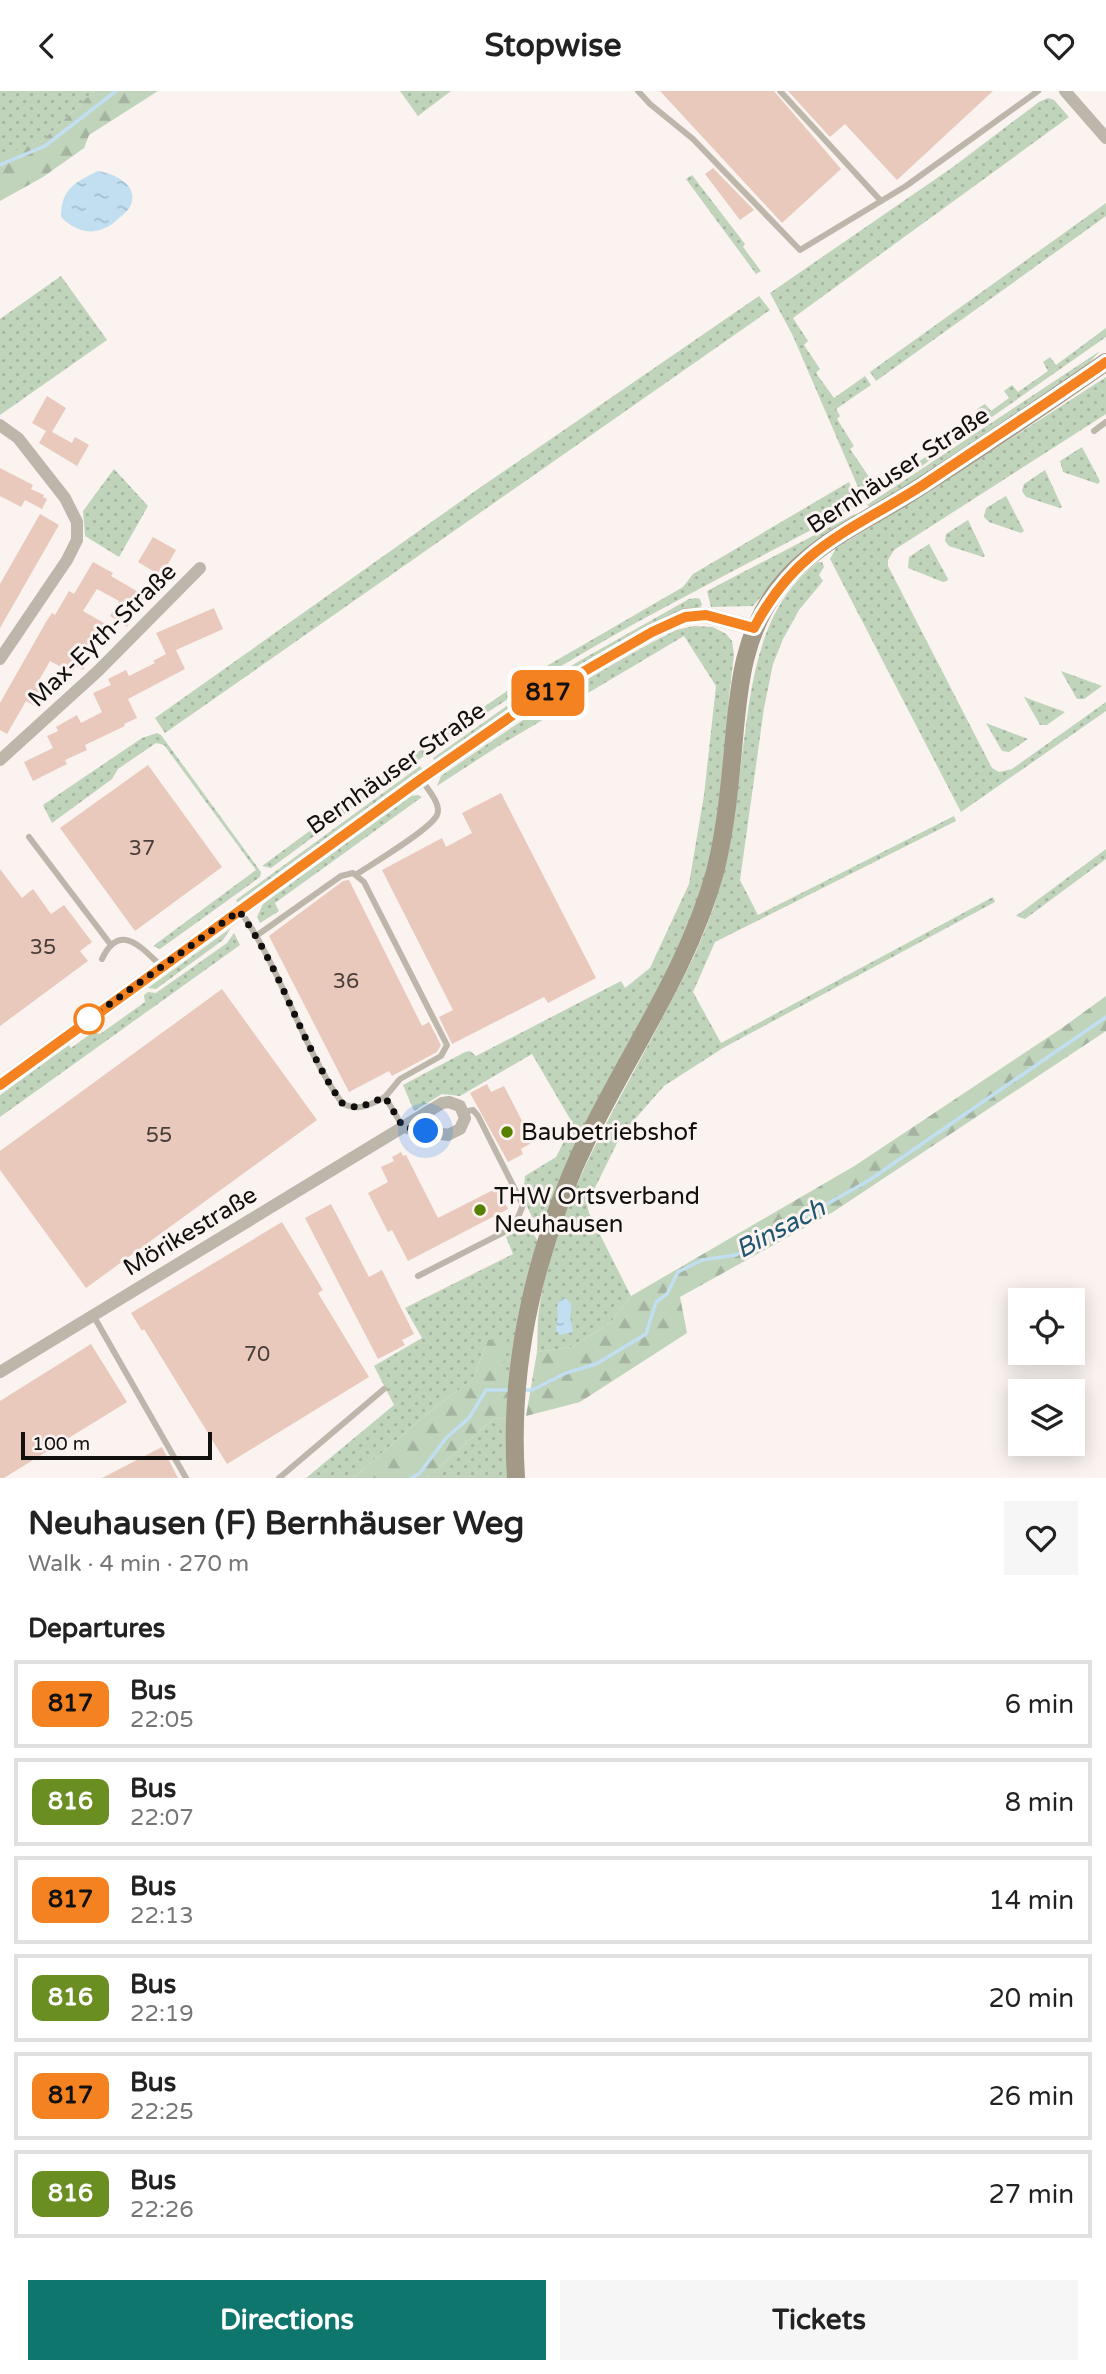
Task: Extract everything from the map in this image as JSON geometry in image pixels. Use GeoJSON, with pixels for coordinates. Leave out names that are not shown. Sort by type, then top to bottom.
{"type":"FeatureCollection","features":[{"type":"Feature","properties":{"kind":"main road","name":"Bernhäuser Straße"},"geometry":{"type":"LineString","coordinates":[[754,628],[778,588],[795,568],[820,548],[921,485],[1106,362]]}},
{"type":"Feature","properties":{"kind":"main road"},"geometry":{"type":"LineString","coordinates":[[516,1478],[519,1372],[536,1279],[564,1193],[591,1132],[676,972],[710,889],[727,811],[740,675],[754,628]]}},
{"type":"Feature","properties":{"kind":"street"},"geometry":{"type":"LineString","coordinates":[[1065,91],[1106,138]]}},
{"type":"Feature","properties":{"kind":"street"},"geometry":{"type":"LineString","coordinates":[[0,425],[18,438],[65,498],[77,522],[77,540],[67,560],[0,659]]}},
{"type":"Feature","properties":{"kind":"street","name":"Max-Eyth-Straße"},"geometry":{"type":"LineString","coordinates":[[1,759],[98,671],[200,568]]}},
{"type":"Feature","properties":{"kind":"street","name":"Bernhäuser Straße"},"geometry":{"type":"LineString","coordinates":[[0,1085],[421,779],[550,692],[676,620],[706,615],[754,628]]}},
{"type":"Feature","properties":{"kind":"street","name":"Mörikestraße"},"geometry":{"type":"LineString","coordinates":[[1,1368],[442,1103],[455,1103],[464,1112]]}},
{"type":"Feature","properties":{"kind":"street"},"geometry":{"type":"LineString","coordinates":[[403,1127],[448,1135],[464,1124],[464,1112]]}},
{"type":"Feature","properties":{"kind":"lane"},"geometry":{"type":"LineString","coordinates":[[638,91],[693,139],[800,250],[906,186],[1038,91]]}},
{"type":"Feature","properties":{"kind":"lane"},"geometry":{"type":"LineString","coordinates":[[780,91],[881,201]]}},
{"type":"Feature","properties":{"kind":"lane"},"geometry":{"type":"LineString","coordinates":[[1094,431],[1106,422]]}},
{"type":"Feature","properties":{"kind":"lane"},"geometry":{"type":"LineString","coordinates":[[256,936],[341,876],[356,874],[426,827],[437,815],[438,806],[421,779]]}},
{"type":"Feature","properties":{"kind":"lane"},"geometry":{"type":"LineString","coordinates":[[29,837],[111,944]]}},
{"type":"Feature","properties":{"kind":"lane"},"geometry":{"type":"LineString","coordinates":[[239,911],[256,936],[301,1029],[342,1103],[358,1108],[385,1097],[400,1079],[440,1056],[447,1045],[386,923],[364,883],[356,874]]}},
{"type":"Feature","properties":{"kind":"lane"},"geometry":{"type":"LineString","coordinates":[[102,959],[111,944],[127,939],[136,942],[162,967]]}},
{"type":"Feature","properties":{"kind":"lane"},"geometry":{"type":"LineString","coordinates":[[385,1097],[403,1127]]}},
{"type":"Feature","properties":{"kind":"lane"},"geometry":{"type":"LineString","coordinates":[[418,1276],[514,1227],[523,1205],[478,1116],[473,1110],[464,1112]]}},
{"type":"Feature","properties":{"kind":"lane"},"geometry":{"type":"LineString","coordinates":[[93,1315],[186,1478]]}},
{"type":"Feature","properties":{"kind":"lane"},"geometry":{"type":"LineString","coordinates":[[279,1478],[384,1389]]}},
{"type":"Feature","properties":{"kind":"green space"},"geometry":{"type":"Polygon","coordinates":[[[0,91],[94,91],[42,141],[0,156],[0,91]]]}},
{"type":"Feature","properties":{"kind":"green space"},"geometry":{"type":"Polygon","coordinates":[[[94,91],[158,91],[89,135],[84,148],[43,177],[0,201],[0,156],[42,141],[94,91]]]}},
{"type":"Feature","properties":{"kind":"green space"},"geometry":{"type":"Polygon","coordinates":[[[400,91],[451,91],[418,116],[400,91]]]}},
{"type":"Feature","properties":{"kind":"green space"},"geometry":{"type":"Polygon","coordinates":[[[1048,98],[1054,100],[1069,117],[793,318],[808,341],[804,345],[820,369],[816,373],[834,398],[865,376],[871,385],[836,409],[840,416],[837,419],[854,446],[850,449],[878,490],[983,417],[977,409],[985,404],[991,411],[1009,398],[1004,391],[1012,385],[1018,392],[1048,371],[1043,362],[1050,357],[1056,365],[1106,328],[1106,337],[919,468],[864,501],[793,336],[770,293],[1048,98]]]}},
{"type":"Feature","properties":{"kind":"green space"},"geometry":{"type":"Polygon","coordinates":[[[692,175],[745,244],[743,247],[761,271],[756,274],[686,179],[692,175]]]}},
{"type":"Feature","properties":{"kind":"green space"},"geometry":{"type":"Polygon","coordinates":[[[1106,203],[1106,216],[876,381],[870,372],[1106,203]]]}},
{"type":"Feature","properties":{"kind":"green space"},"geometry":{"type":"Polygon","coordinates":[[[61,276],[107,340],[0,415],[0,319],[61,276]]]}},
{"type":"Feature","properties":{"kind":"green space"},"geometry":{"type":"Polygon","coordinates":[[[759,296],[770,310],[165,733],[155,718],[478,489],[759,296]]]}},
{"type":"Feature","properties":{"kind":"green space"},"geometry":{"type":"Polygon","coordinates":[[[1100,351],[1088,364],[966,450],[890,499],[870,507],[867,505],[1100,351]]]}},
{"type":"Feature","properties":{"kind":"green space"},"geometry":{"type":"Polygon","coordinates":[[[1106,377],[1106,414],[894,550],[888,560],[888,566],[992,768],[999,772],[1012,769],[1106,702],[1106,711],[961,812],[830,559],[836,548],[1106,377]]]}},
{"type":"Feature","properties":{"kind":"green space"},"geometry":{"type":"Polygon","coordinates":[[[1082,447],[1100,481],[1098,484],[1063,472],[1060,461],[1082,447]]]}},
{"type":"Feature","properties":{"kind":"green space"},"geometry":{"type":"Polygon","coordinates":[[[114,469],[148,506],[119,557],[85,536],[83,511],[114,469]]]}},
{"type":"Feature","properties":{"kind":"green space"},"geometry":{"type":"Polygon","coordinates":[[[1045,470],[1062,507],[1060,508],[1026,497],[1022,491],[1024,484],[1045,470]]]}},
{"type":"Feature","properties":{"kind":"green space"},"geometry":{"type":"Polygon","coordinates":[[[849,482],[858,505],[567,662],[461,730],[271,868],[262,866],[406,760],[526,678],[683,587],[693,574],[849,482]]]}},
{"type":"Feature","properties":{"kind":"green space"},"geometry":{"type":"Polygon","coordinates":[[[1006,496],[1024,531],[1021,533],[989,522],[984,517],[986,508],[1006,496]]]}},
{"type":"Feature","properties":{"kind":"green space"},"geometry":{"type":"Polygon","coordinates":[[[855,514],[858,519],[791,563],[753,606],[711,607],[707,591],[855,514]]]}},
{"type":"Feature","properties":{"kind":"green space"},"geometry":{"type":"Polygon","coordinates":[[[968,520],[985,556],[983,557],[949,546],[945,541],[946,534],[968,520]]]}},
{"type":"Feature","properties":{"kind":"green space"},"geometry":{"type":"Polygon","coordinates":[[[929,544],[947,581],[943,582],[908,568],[909,557],[929,544]]]}},
{"type":"Feature","properties":{"kind":"green space"},"geometry":{"type":"Polygon","coordinates":[[[818,562],[822,562],[824,567],[819,575],[823,581],[799,610],[783,639],[773,664],[764,708],[740,880],[758,915],[954,816],[956,821],[715,942],[693,992],[721,1043],[993,897],[995,902],[723,1048],[664,1086],[621,1135],[587,1204],[631,1296],[611,1322],[572,1347],[537,1352],[538,1315],[547,1270],[573,1193],[609,1118],[689,967],[713,908],[732,829],[748,708],[760,653],[781,603],[797,581],[818,562]]]}},
{"type":"Feature","properties":{"kind":"green space"},"geometry":{"type":"Polygon","coordinates":[[[689,599],[700,599],[700,607],[435,761],[433,758],[518,698],[689,599]]]}},
{"type":"Feature","properties":{"kind":"green space"},"geometry":{"type":"Polygon","coordinates":[[[694,626],[713,627],[726,634],[732,641],[734,655],[723,797],[715,845],[698,906],[546,1223],[532,1217],[523,1197],[525,1176],[556,1157],[573,1124],[532,1054],[460,1096],[442,1094],[414,1111],[403,1085],[465,1052],[470,1051],[476,1056],[621,981],[625,988],[650,968],[689,884],[704,795],[716,686],[684,636],[497,747],[437,786],[441,776],[556,699],[645,646],[676,630],[694,626]]]}},
{"type":"Feature","properties":{"kind":"green space"},"geometry":{"type":"Polygon","coordinates":[[[1061,671],[1102,686],[1084,699],[1077,699],[1061,671]]]}},
{"type":"Feature","properties":{"kind":"green space"},"geometry":{"type":"Polygon","coordinates":[[[1024,697],[1065,712],[1047,725],[1040,725],[1024,697]]]}},
{"type":"Feature","properties":{"kind":"green space"},"geometry":{"type":"Polygon","coordinates":[[[986,723],[1028,739],[1009,752],[1002,751],[986,723]]]}},
{"type":"Feature","properties":{"kind":"green space"},"geometry":{"type":"Polygon","coordinates":[[[157,733],[261,872],[260,877],[160,949],[153,946],[256,870],[164,745],[156,743],[118,769],[112,779],[52,823],[43,805],[142,738],[157,733]]]}},
{"type":"Feature","properties":{"kind":"green space"},"geometry":{"type":"Polygon","coordinates":[[[420,766],[423,770],[240,906],[236,900],[420,766]]]}},
{"type":"Feature","properties":{"kind":"green space"},"geometry":{"type":"Polygon","coordinates":[[[411,796],[422,797],[275,903],[279,911],[260,923],[257,917],[263,904],[411,796]]]}},
{"type":"Feature","properties":{"kind":"green space"},"geometry":{"type":"Polygon","coordinates":[[[1106,849],[1106,859],[1025,919],[1016,916],[1106,849]]]}},
{"type":"Feature","properties":{"kind":"green space"},"geometry":{"type":"Polygon","coordinates":[[[231,928],[223,940],[156,989],[148,988],[231,928]]]}},
{"type":"Feature","properties":{"kind":"green space"},"geometry":{"type":"Polygon","coordinates":[[[234,933],[240,945],[0,1117],[0,1095],[69,1045],[71,1048],[93,1032],[100,1034],[145,1002],[144,995],[148,992],[156,993],[227,943],[234,933]]]}},
{"type":"Feature","properties":{"kind":"green space"},"geometry":{"type":"Polygon","coordinates":[[[1106,996],[1106,1031],[833,1212],[680,1297],[687,1333],[580,1402],[526,1416],[537,1352],[572,1347],[611,1322],[631,1296],[856,1165],[1106,996]]]}},
{"type":"Feature","properties":{"kind":"green space"},"geometry":{"type":"Polygon","coordinates":[[[528,1225],[539,1243],[513,1374],[503,1375],[488,1340],[473,1379],[428,1413],[353,1478],[306,1478],[394,1405],[374,1366],[422,1338],[405,1308],[513,1254],[506,1237],[528,1225]]]}},
{"type":"Feature","properties":{"kind":"green space"},"geometry":{"type":"Polygon","coordinates":[[[507,1338],[503,1374],[513,1374],[508,1418],[493,1419],[427,1478],[353,1478],[428,1413],[473,1379],[488,1340],[507,1338]]]}},
{"type":"Feature","properties":{"kind":"green space"},"geometry":{"type":"Polygon","coordinates":[[[508,1418],[509,1478],[427,1478],[493,1419],[508,1418]]]}},
{"type":"Feature","properties":{"kind":"water"},"geometry":{"type":"Polygon","coordinates":[[[98,171],[110,174],[127,184],[132,195],[131,204],[112,224],[97,231],[82,230],[61,217],[62,207],[67,193],[76,183],[98,171]]]}},
{"type":"Feature","properties":{"kind":"water"},"geometry":{"type":"Polygon","coordinates":[[[565,1298],[572,1304],[570,1316],[573,1332],[560,1335],[556,1330],[557,1306],[560,1300],[565,1298]]]}},
{"type":"Feature","properties":{"kind":"building"},"geometry":{"type":"Polygon","coordinates":[[[660,91],[774,91],[841,169],[782,223],[660,91]]]}},
{"type":"Feature","properties":{"kind":"building"},"geometry":{"type":"Polygon","coordinates":[[[788,91],[993,91],[897,180],[845,124],[830,137],[788,91]]]}},
{"type":"Feature","properties":{"kind":"building"},"geometry":{"type":"Polygon","coordinates":[[[713,168],[754,210],[740,220],[705,174],[713,168]]]}},
{"type":"Feature","properties":{"kind":"building"},"geometry":{"type":"Polygon","coordinates":[[[47,396],[66,408],[52,432],[72,443],[75,437],[89,445],[77,466],[39,443],[46,431],[32,423],[47,396]]]}},
{"type":"Feature","properties":{"kind":"building"},"geometry":{"type":"Polygon","coordinates":[[[0,468],[33,485],[31,489],[44,495],[47,499],[42,509],[25,500],[21,507],[0,496],[0,468]]]}},
{"type":"Feature","properties":{"kind":"building"},"geometry":{"type":"Polygon","coordinates":[[[40,514],[59,525],[0,628],[0,584],[40,514]]]}},
{"type":"Feature","properties":{"kind":"building"},"geometry":{"type":"Polygon","coordinates":[[[153,537],[176,550],[161,576],[138,562],[153,537]]]}},
{"type":"Feature","properties":{"kind":"building"},"geometry":{"type":"Polygon","coordinates":[[[93,562],[145,596],[127,627],[110,616],[119,601],[97,589],[83,611],[109,626],[83,670],[76,666],[72,673],[50,661],[35,687],[46,694],[38,708],[26,701],[7,734],[0,730],[0,703],[46,622],[52,613],[55,615],[69,591],[74,594],[93,562]]]}},
{"type":"Feature","properties":{"kind":"building"},"geometry":{"type":"Polygon","coordinates":[[[214,608],[223,629],[176,650],[185,669],[128,699],[137,718],[85,745],[87,750],[65,760],[67,764],[33,781],[24,762],[53,748],[47,736],[58,731],[56,727],[77,715],[81,723],[102,712],[93,693],[111,685],[108,679],[126,670],[129,676],[155,663],[153,661],[166,654],[156,633],[214,608]]]}},
{"type":"Feature","properties":{"kind":"building"},"geometry":{"type":"Polygon","coordinates":[[[148,765],[222,867],[135,931],[60,828],[148,765]]]}},
{"type":"Feature","properties":{"kind":"building"},"geometry":{"type":"Polygon","coordinates":[[[501,793],[596,978],[548,1003],[544,997],[452,1044],[439,1017],[453,1010],[382,870],[442,838],[446,847],[472,833],[462,813],[501,793]]]}},
{"type":"Feature","properties":{"kind":"building"},"geometry":{"type":"Polygon","coordinates":[[[0,869],[22,898],[33,889],[51,914],[64,905],[92,942],[80,951],[88,961],[0,1026],[0,869]]]}},
{"type":"Feature","properties":{"kind":"building"},"geometry":{"type":"Polygon","coordinates":[[[349,880],[422,1026],[429,1022],[441,1045],[437,1052],[392,1076],[389,1071],[349,1092],[269,936],[343,881],[349,880]]]}},
{"type":"Feature","properties":{"kind":"building"},"geometry":{"type":"Polygon","coordinates":[[[222,989],[317,1120],[86,1288],[0,1170],[0,1151],[222,989]]]}},
{"type":"Feature","properties":{"kind":"building"},"geometry":{"type":"Polygon","coordinates":[[[487,1084],[491,1092],[504,1086],[533,1142],[521,1149],[523,1154],[508,1162],[470,1093],[487,1084]]]}},
{"type":"Feature","properties":{"kind":"building"},"geometry":{"type":"Polygon","coordinates":[[[401,1152],[403,1156],[406,1155],[438,1218],[497,1188],[508,1209],[408,1261],[392,1230],[388,1232],[368,1193],[388,1182],[381,1167],[394,1161],[392,1157],[401,1152]]]}},
{"type":"Feature","properties":{"kind":"building"},"geometry":{"type":"Polygon","coordinates":[[[331,1204],[369,1277],[382,1270],[414,1334],[402,1340],[405,1345],[378,1359],[305,1218],[331,1204]]]}},
{"type":"Feature","properties":{"kind":"building"},"geometry":{"type":"Polygon","coordinates":[[[282,1222],[323,1290],[318,1293],[369,1377],[227,1464],[144,1329],[142,1331],[131,1313],[282,1222]]]}},
{"type":"Feature","properties":{"kind":"building"},"geometry":{"type":"Polygon","coordinates":[[[91,1344],[127,1402],[0,1478],[0,1401],[91,1344]]]}},
{"type":"Feature","properties":{"kind":"building"},"geometry":{"type":"Polygon","coordinates":[[[162,1447],[178,1478],[102,1478],[162,1447]]]}},
{"type":"Feature","properties":{"kind":"waterway"},"geometry":{"type":"LineString","coordinates":[[0,165],[45,146],[116,91]]}},
{"type":"Feature","properties":{"kind":"waterway","name":"Binsach"},"geometry":{"type":"LineString","coordinates":[[521,1390],[532,1390],[566,1373],[596,1364],[646,1334],[656,1302],[667,1294],[678,1272],[702,1260],[736,1255],[868,1181],[1106,1017]]}},
{"type":"Feature","properties":{"kind":"waterway","name":"Binsach"},"geometry":{"type":"LineString","coordinates":[[411,1478],[419,1474],[446,1438],[469,1418],[486,1390],[510,1390]]}},
{"type":"Feature","properties":{"kind":"bus line","name":"817"},"geometry":{"type":"LineString","coordinates":[[0,1085],[474,741],[583,672],[652,632],[685,617],[706,615],[754,628],[778,588],[795,568],[820,548],[917,488],[1106,362]]}},
{"type":"Feature","properties":{"kind":"place","name":"Baubetriebshof"},"geometry":{"type":"Point","coordinates":[507,1132]}},
{"type":"Feature","properties":{"kind":"place","name":"THW Ortsverband Neuhausen"},"geometry":{"type":"Point","coordinates":[480,1210]}},
{"type":"Feature","properties":{"kind":"route"},"geometry":{"type":"LineString","coordinates":[[89,1019],[239,911],[256,936],[301,1029],[342,1103],[358,1108],[385,1097],[403,1127],[426,1131]]}}]}
